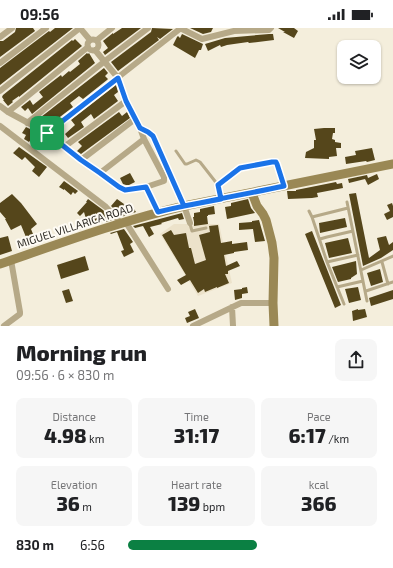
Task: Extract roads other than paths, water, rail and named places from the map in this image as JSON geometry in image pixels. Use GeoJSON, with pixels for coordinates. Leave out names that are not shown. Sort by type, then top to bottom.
{"type":"FeatureCollection","features":[{"type":"Feature","properties":{"kind":"main road","name":"MIGUEL VILLARICA ROAD"},"geometry":{"type":"LineString","coordinates":[[0,264],[123,222],[158,212],[393,164]]}},
{"type":"Feature","properties":{"kind":"main road"},"geometry":{"type":"LineString","coordinates":[[252,193],[257,206],[266,220],[272,242],[274,258],[274,326]]}},
{"type":"Feature","properties":{"kind":"street"},"geometry":{"type":"LineString","coordinates":[[0,37],[12,28]]}},
{"type":"Feature","properties":{"kind":"street"},"geometry":{"type":"LineString","coordinates":[[0,63],[46,28]]}},
{"type":"Feature","properties":{"kind":"street"},"geometry":{"type":"LineString","coordinates":[[0,91],[80,28],[90,40]]}},
{"type":"Feature","properties":{"kind":"street"},"geometry":{"type":"LineString","coordinates":[[90,40],[97,40],[112,28]]}},
{"type":"Feature","properties":{"kind":"street"},"geometry":{"type":"LineString","coordinates":[[27,123],[148,28]]}},
{"type":"Feature","properties":{"kind":"street"},"geometry":{"type":"LineString","coordinates":[[47,133],[181,28],[202,39],[234,31],[269,30],[271,28]]}},
{"type":"Feature","properties":{"kind":"street"},"geometry":{"type":"LineString","coordinates":[[228,28],[234,31]]}},
{"type":"Feature","properties":{"kind":"street"},"geometry":{"type":"LineString","coordinates":[[8,112],[88,47],[90,40]]}},
{"type":"Feature","properties":{"kind":"street"},"geometry":{"type":"LineString","coordinates":[[95,50],[99,46],[97,40]]}},
{"type":"Feature","properties":{"kind":"street"},"geometry":{"type":"LineString","coordinates":[[0,106],[27,123],[47,133],[81,160],[125,190],[146,187],[164,181],[164,177],[126,101],[118,78],[95,50],[91,50],[88,47]]}},
{"type":"Feature","properties":{"kind":"street"},"geometry":{"type":"LineString","coordinates":[[64,146],[126,101]]}},
{"type":"Feature","properties":{"kind":"street"},"geometry":{"type":"LineString","coordinates":[[81,160],[135,119]]}},
{"type":"Feature","properties":{"kind":"street"},"geometry":{"type":"LineString","coordinates":[[0,126],[106,207],[123,222],[168,288]]}},
{"type":"Feature","properties":{"kind":"street"},"geometry":{"type":"LineString","coordinates":[[140,128],[153,136],[190,223]]}},
{"type":"Feature","properties":{"kind":"street"},"geometry":{"type":"LineString","coordinates":[[100,173],[144,139]]}},
{"type":"Feature","properties":{"kind":"street"},"geometry":{"type":"LineString","coordinates":[[146,187],[158,212]]}},
{"type":"Feature","properties":{"kind":"street"},"geometry":{"type":"LineString","coordinates":[[4,326],[20,314],[11,260]]}},
{"type":"Feature","properties":{"kind":"street"},"geometry":{"type":"LineString","coordinates":[[193,326],[232,308],[241,302],[273,304]]}},
{"type":"Feature","properties":{"kind":"street"},"geometry":{"type":"LineString","coordinates":[[232,308],[233,326]]}},
{"type":"Feature","properties":{"kind":"lane"},"geometry":{"type":"LineString","coordinates":[[176,151],[185,164],[196,160],[200,162],[218,185],[221,199]]}},
{"type":"Feature","properties":{"kind":"lane"},"geometry":{"type":"LineString","coordinates":[[218,185],[240,168],[276,162],[284,186]]}},
{"type":"Feature","properties":{"kind":"lane"},"geometry":{"type":"LineString","coordinates":[[347,202],[368,301]]}},
{"type":"Feature","properties":{"kind":"lane"},"geometry":{"type":"LineString","coordinates":[[312,217],[348,208]]}},
{"type":"Feature","properties":{"kind":"lane"},"geometry":{"type":"LineString","coordinates":[[309,211],[344,304]]}},
{"type":"Feature","properties":{"kind":"lane"},"geometry":{"type":"LineString","coordinates":[[190,223],[192,231],[206,228]]}},
{"type":"Feature","properties":{"kind":"lane"},"geometry":{"type":"LineString","coordinates":[[320,239],[353,231]]}},
{"type":"Feature","properties":{"kind":"lane"},"geometry":{"type":"LineString","coordinates":[[327,262],[358,255]]}},
{"type":"Feature","properties":{"kind":"lane"},"geometry":{"type":"LineString","coordinates":[[361,270],[393,256]]}},
{"type":"Feature","properties":{"kind":"lane"},"geometry":{"type":"LineString","coordinates":[[382,262],[388,284]]}},
{"type":"Feature","properties":{"kind":"lane"},"geometry":{"type":"LineString","coordinates":[[337,287],[363,281]]}},
{"type":"Feature","properties":{"kind":"lane"},"geometry":{"type":"LineString","coordinates":[[366,292],[393,282]]}}]}
